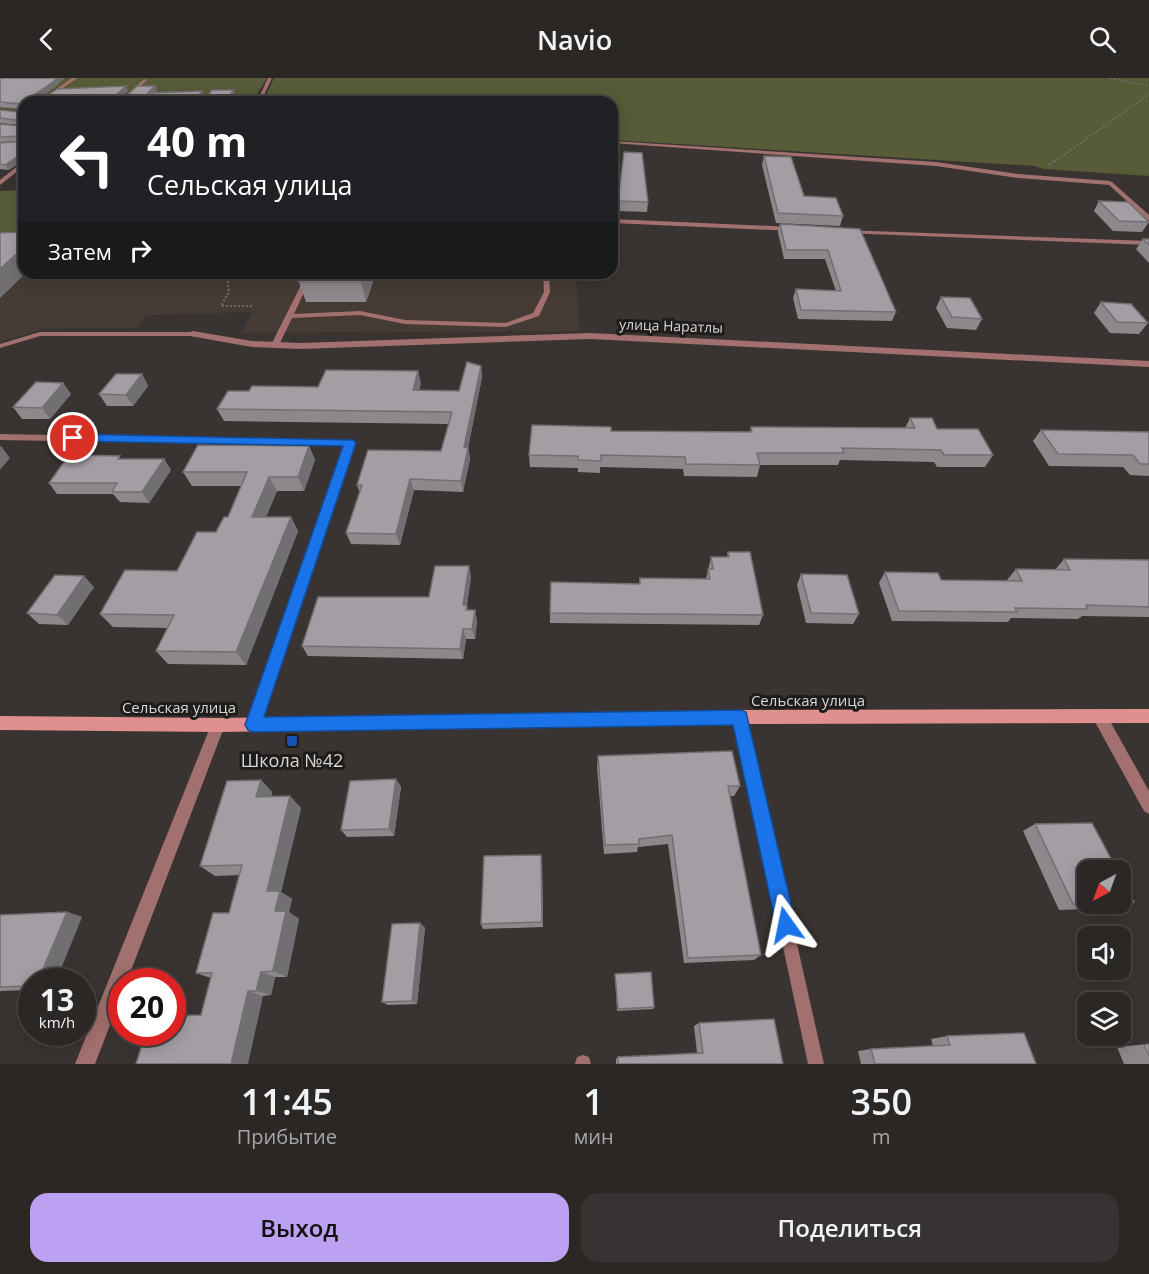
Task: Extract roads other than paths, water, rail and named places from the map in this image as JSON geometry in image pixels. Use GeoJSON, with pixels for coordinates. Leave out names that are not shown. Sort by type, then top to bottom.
{"type":"FeatureCollection","features":[{"type":"Feature","properties":{"kind":"main road","name":"Сельская улица"},"geometry":{"type":"LineString","coordinates":[[0,723],[253,725],[740,717],[1149,716]]}},
{"type":"Feature","properties":{"kind":"street"},"geometry":{"type":"LineString","coordinates":[[1110,183],[1149,219]]}},
{"type":"Feature","properties":{"kind":"street"},"geometry":{"type":"LineString","coordinates":[[618,221],[806,229]]}},
{"type":"Feature","properties":{"kind":"street"},"geometry":{"type":"LineString","coordinates":[[829,230],[1149,243]]}},
{"type":"Feature","properties":{"kind":"street","name":"улица Наратлы"},"geometry":{"type":"LineString","coordinates":[[193,334],[235,342],[275,345],[590,336],[1149,364]]}},
{"type":"Feature","properties":{"kind":"street"},"geometry":{"type":"LineString","coordinates":[[0,437],[350,443],[253,725]]}},
{"type":"Feature","properties":{"kind":"street"},"geometry":{"type":"LineString","coordinates":[[1100,717],[1149,806]]}},
{"type":"Feature","properties":{"kind":"street"},"geometry":{"type":"LineString","coordinates":[[85,1064],[218,725]]}},
{"type":"Feature","properties":{"kind":"lane"},"geometry":{"type":"LineString","coordinates":[[49,96],[75,78]]}},
{"type":"Feature","properties":{"kind":"lane"},"geometry":{"type":"LineString","coordinates":[[263,96],[270,78]]}},
{"type":"Feature","properties":{"kind":"lane"},"geometry":{"type":"LineString","coordinates":[[128,96],[146,80]]}},
{"type":"Feature","properties":{"kind":"lane"},"geometry":{"type":"LineString","coordinates":[[618,142],[936,164],[1018,176],[1110,183]]}},
{"type":"Feature","properties":{"kind":"lane"},"geometry":{"type":"LineString","coordinates":[[0,183],[18,168]]}},
{"type":"Feature","properties":{"kind":"lane"},"geometry":{"type":"LineString","coordinates":[[275,345],[307,279]]}},
{"type":"Feature","properties":{"kind":"lane"},"geometry":{"type":"LineString","coordinates":[[289,316],[360,313],[405,322],[506,326],[536,314],[547,292],[546,279]]}},
{"type":"Feature","properties":{"kind":"lane"},"geometry":{"type":"LineString","coordinates":[[0,346],[40,334],[193,334]]}},
{"type":"Feature","properties":{"kind":"lane"},"geometry":{"type":"LineString","coordinates":[[740,717],[816,1064]]}},
{"type":"Feature","properties":{"kind":"place","name":"Школа №42"},"geometry":{"type":"Point","coordinates":[292,741]}}]}
